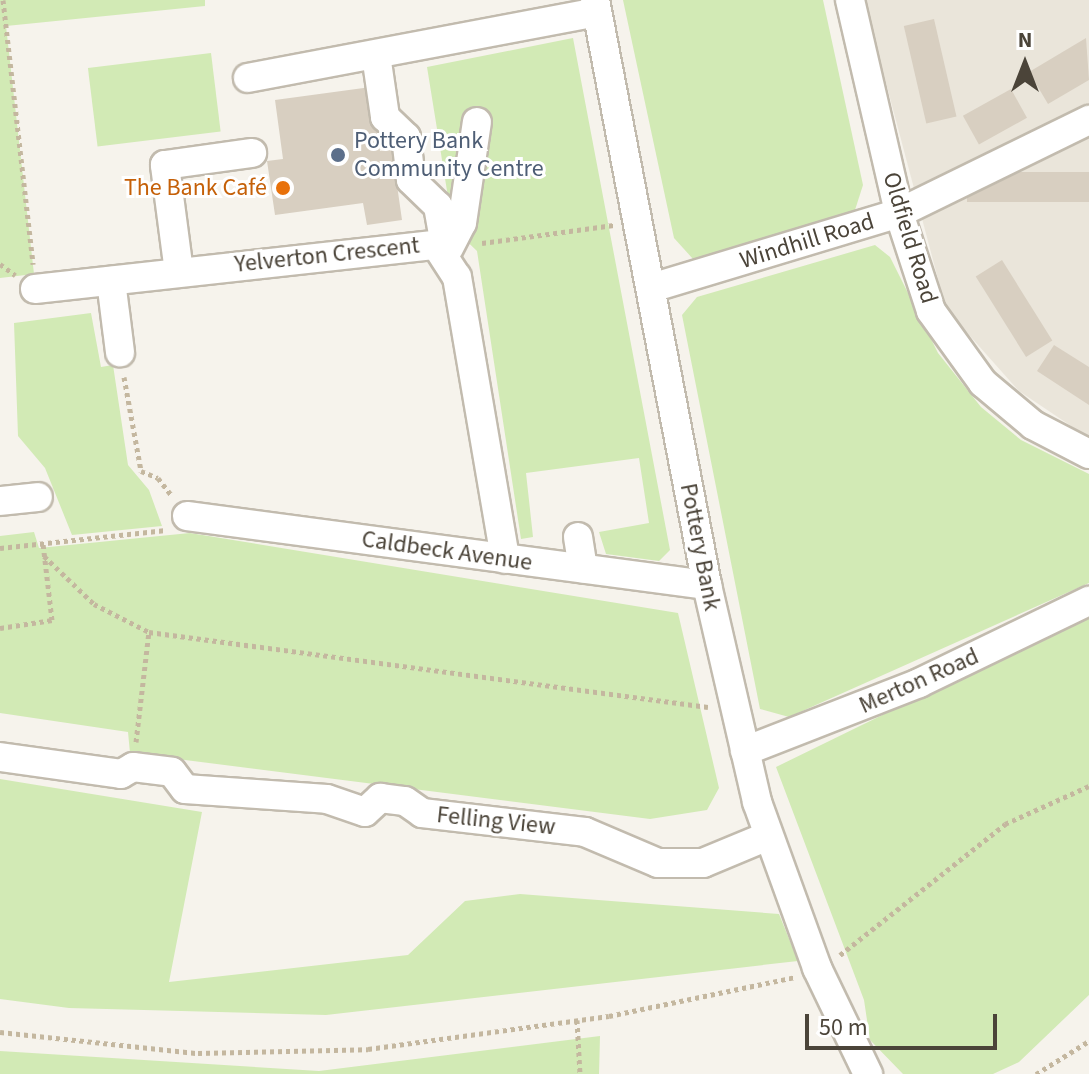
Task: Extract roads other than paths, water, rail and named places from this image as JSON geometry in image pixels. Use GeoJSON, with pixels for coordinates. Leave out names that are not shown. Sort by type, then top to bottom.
{"type":"FeatureCollection","features":[{"type":"Feature","properties":{"kind":"street","name":"Oldfield Road"},"geometry":{"type":"LineString","coordinates":[[850,0],[899,213],[926,298],[965,363],[1033,425],[1089,454]]}},
{"type":"Feature","properties":{"kind":"street"},"geometry":{"type":"LineString","coordinates":[[248,78],[376,55],[596,6]]}},
{"type":"Feature","properties":{"kind":"street","name":"Pottery Bank"},"geometry":{"type":"LineString","coordinates":[[596,6],[707,585],[745,751],[768,836],[817,968],[868,1074]]}},
{"type":"Feature","properties":{"kind":"street"},"geometry":{"type":"LineString","coordinates":[[376,55],[385,117],[406,137],[411,180],[438,206],[448,249]]}},
{"type":"Feature","properties":{"kind":"street","name":"Windhill Road"},"geometry":{"type":"LineString","coordinates":[[651,288],[899,213],[1089,120]]}},
{"type":"Feature","properties":{"kind":"street"},"geometry":{"type":"LineString","coordinates":[[448,249],[462,223],[477,122]]}},
{"type":"Feature","properties":{"kind":"street"},"geometry":{"type":"LineString","coordinates":[[179,272],[165,165],[252,153]]}},
{"type":"Feature","properties":{"kind":"street","name":"Yelverton Crescent"},"geometry":{"type":"LineString","coordinates":[[35,289],[424,241],[448,249],[505,559]]}},
{"type":"Feature","properties":{"kind":"street"},"geometry":{"type":"LineString","coordinates":[[111,281],[120,352]]}},
{"type":"Feature","properties":{"kind":"street"},"geometry":{"type":"LineString","coordinates":[[0,501],[38,497]]}},
{"type":"Feature","properties":{"kind":"street","name":"Caldbeck Avenue"},"geometry":{"type":"LineString","coordinates":[[187,516],[707,585]]}},
{"type":"Feature","properties":{"kind":"street"},"geometry":{"type":"LineString","coordinates":[[578,537],[583,569]]}},
{"type":"Feature","properties":{"kind":"street","name":"Merton Road"},"geometry":{"type":"LineString","coordinates":[[745,751],[919,683],[1089,601]]}},
{"type":"Feature","properties":{"kind":"street","name":"Felling View"},"geometry":{"type":"LineString","coordinates":[[0,757],[121,774],[133,767],[172,772],[185,789],[217,794],[236,788],[312,797],[365,812],[380,798],[405,801],[422,813],[576,830],[658,863],[703,863],[768,836]]}},
{"type":"Feature","properties":{"kind":"place","name":"Pottery Bank Community Centre"},"geometry":{"type":"Point","coordinates":[338,155]}},
{"type":"Feature","properties":{"kind":"place","name":"The Bank Café"},"geometry":{"type":"Point","coordinates":[283,188]}}]}
